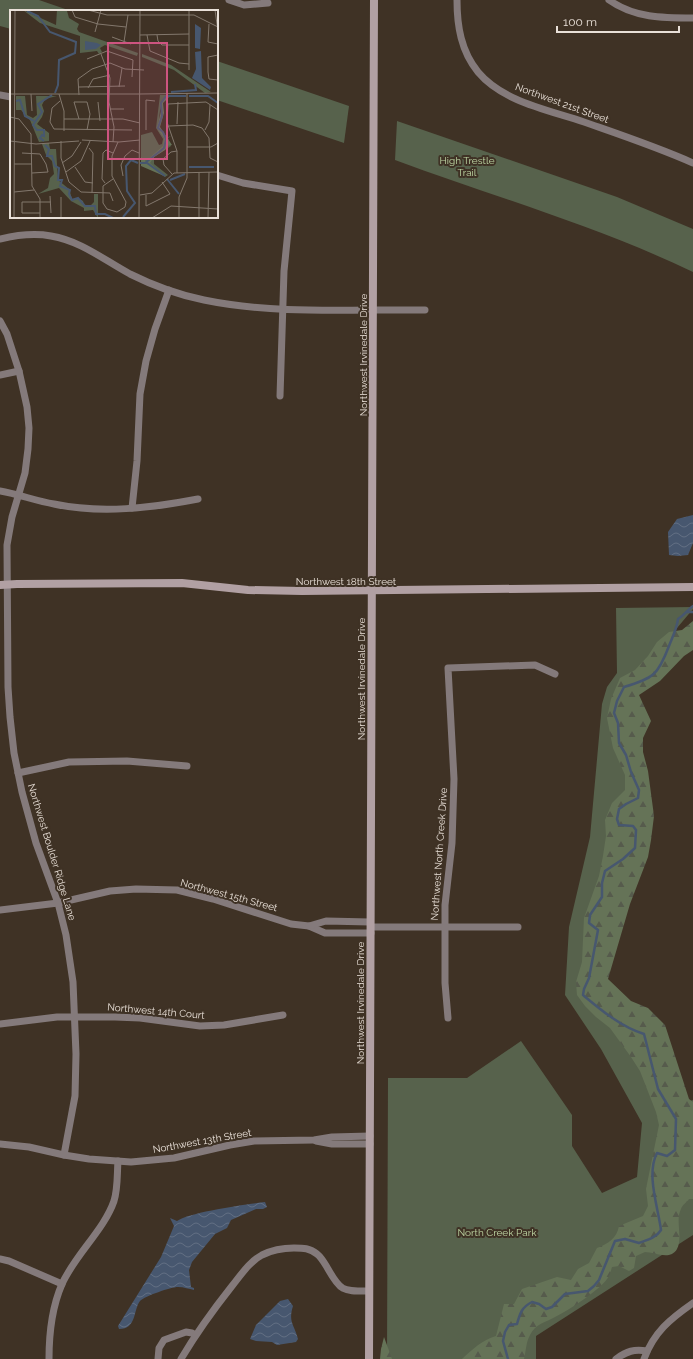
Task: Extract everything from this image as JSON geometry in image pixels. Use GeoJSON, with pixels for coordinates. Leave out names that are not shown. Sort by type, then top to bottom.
{"type":"FeatureCollection","features":[{"type":"Feature","properties":{"kind":"main road","name":"Northwest Irvinedale Drive"},"geometry":{"type":"LineString","coordinates":[[369,1359],[374,0]]}},
{"type":"Feature","properties":{"kind":"main road","name":"Northwest 18th Street"},"geometry":{"type":"LineString","coordinates":[[3,585],[182,583],[248,590],[302,591],[693,587]]}},
{"type":"Feature","properties":{"kind":"street"},"geometry":{"type":"LineString","coordinates":[[229,0],[244,5],[268,3]]}},
{"type":"Feature","properties":{"kind":"street","name":"Northwest 21st Street"},"geometry":{"type":"LineString","coordinates":[[457,0],[460,37],[463,46],[478,72],[494,87],[521,101],[657,148],[693,163]]}},
{"type":"Feature","properties":{"kind":"street"},"geometry":{"type":"LineString","coordinates":[[609,0],[623,8],[647,16],[660,18],[693,18]]}},
{"type":"Feature","properties":{"kind":"street"},"geometry":{"type":"LineString","coordinates":[[0,95],[10,97]]}},
{"type":"Feature","properties":{"kind":"street"},"geometry":{"type":"LineString","coordinates":[[218,175],[243,183],[292,191],[284,271],[280,396]]}},
{"type":"Feature","properties":{"kind":"street"},"geometry":{"type":"LineString","coordinates":[[0,239],[30,234],[51,236],[75,242],[131,274],[169,290],[204,300],[248,307],[283,309],[425,310]]}},
{"type":"Feature","properties":{"kind":"street"},"geometry":{"type":"LineString","coordinates":[[132,508],[137,461],[140,394],[146,360],[169,290]]}},
{"type":"Feature","properties":{"kind":"street","name":"Northwest Boulder Ridge Lane"},"geometry":{"type":"LineString","coordinates":[[0,321],[7,334],[20,371],[27,407],[29,428],[25,473],[12,517],[3,585],[10,717],[18,773],[36,843],[58,903],[71,961],[73,982],[75,1017],[75,1096],[64,1155]]}},
{"type":"Feature","properties":{"kind":"street"},"geometry":{"type":"LineString","coordinates":[[0,375],[20,371]]}},
{"type":"Feature","properties":{"kind":"street"},"geometry":{"type":"LineString","coordinates":[[0,491],[73,507],[145,508],[198,499]]}},
{"type":"Feature","properties":{"kind":"street","name":"Northwest North Creek Drive"},"geometry":{"type":"LineString","coordinates":[[448,1018],[445,983],[445,927],[446,893],[452,843],[454,779],[448,668],[536,665],[555,674]]}},
{"type":"Feature","properties":{"kind":"street"},"geometry":{"type":"LineString","coordinates":[[18,773],[46,766],[75,762],[127,761],[188,766]]}},
{"type":"Feature","properties":{"kind":"street","name":"Northwest 15th Street"},"geometry":{"type":"LineString","coordinates":[[0,910],[58,903],[110,891],[136,889],[177,890],[213,899],[291,924],[309,926],[325,933],[371,927],[518,927]]}},
{"type":"Feature","properties":{"kind":"street","name":"Northwest 15th Street"},"geometry":{"type":"LineString","coordinates":[[309,926],[326,921],[371,927]]}},
{"type":"Feature","properties":{"kind":"street","name":"Northwest 14th Court"},"geometry":{"type":"LineString","coordinates":[[0,1024],[57,1017],[114,1016],[200,1026],[230,1024],[283,1015]]}},
{"type":"Feature","properties":{"kind":"street","name":"Northwest 13th Street"},"geometry":{"type":"LineString","coordinates":[[0,1144],[29,1147],[64,1155],[118,1161],[150,1161],[174,1158],[254,1141],[314,1140],[332,1144],[370,1140]]}},
{"type":"Feature","properties":{"kind":"street"},"geometry":{"type":"LineString","coordinates":[[49,1359],[52,1322],[62,1284],[109,1212],[116,1189],[118,1161]]}},
{"type":"Feature","properties":{"kind":"street"},"geometry":{"type":"LineString","coordinates":[[181,1359],[205,1320],[252,1263],[270,1251],[280,1248],[300,1248],[313,1251],[319,1255],[339,1286],[348,1290],[369,1291]]}},
{"type":"Feature","properties":{"kind":"street"},"geometry":{"type":"LineString","coordinates":[[0,1259],[9,1261],[62,1284]]}},
{"type":"Feature","properties":{"kind":"street"},"geometry":{"type":"LineString","coordinates":[[644,1359],[647,1350],[659,1330],[670,1319],[693,1303]]}},
{"type":"Feature","properties":{"kind":"street"},"geometry":{"type":"LineString","coordinates":[[158,1359],[159,1348],[164,1340],[186,1332],[195,1335]]}},
{"type":"Feature","properties":{"kind":"street"},"geometry":{"type":"LineString","coordinates":[[616,1359],[630,1351],[647,1350]]}},
{"type":"Feature","properties":{"kind":"green space"},"geometry":{"type":"Polygon","coordinates":[[[0,0],[39,0],[68,10],[10,10],[10,29],[0,26],[0,0]]]}},
{"type":"Feature","properties":{"kind":"green space"},"geometry":{"type":"Polygon","coordinates":[[[218,61],[349,106],[344,143],[218,100],[218,61]]]}},
{"type":"Feature","properties":{"kind":"green space","name":"High Trestle Trail"},"geometry":{"type":"Polygon","coordinates":[[[397,121],[617,197],[693,229],[693,272],[657,255],[583,226],[395,160],[397,121]]]}},
{"type":"Feature","properties":{"kind":"green space","name":"North Creek Park"},"geometry":{"type":"Polygon","coordinates":[[[693,607],[693,609],[624,691],[629,775],[582,993],[639,1041],[668,1109],[693,1100],[693,1235],[536,1336],[536,1359],[387,1359],[388,1078],[467,1078],[521,1041],[572,1115],[572,1146],[602,1193],[637,1177],[642,1123],[601,1049],[565,995],[569,927],[590,837],[602,704],[607,687],[617,673],[616,608],[693,607]]]}},
{"type":"Feature","properties":{"kind":"green space"},"geometry":{"type":"Polygon","coordinates":[[[693,621],[693,650],[684,656],[660,681],[639,695],[651,721],[643,738],[643,752],[648,771],[654,816],[648,857],[630,904],[608,979],[631,1001],[648,1008],[665,1025],[689,1099],[693,1102],[693,1199],[689,1199],[682,1206],[679,1213],[679,1244],[674,1253],[670,1255],[644,1252],[636,1256],[634,1268],[629,1271],[619,1266],[612,1267],[610,1275],[593,1293],[532,1331],[524,1359],[462,1359],[482,1342],[496,1336],[504,1304],[514,1304],[522,1289],[557,1277],[571,1280],[578,1269],[589,1263],[597,1248],[605,1245],[614,1237],[619,1226],[643,1216],[648,1206],[646,1189],[659,1125],[656,1112],[640,1071],[610,1028],[585,1006],[577,995],[576,982],[582,962],[584,918],[599,876],[603,856],[606,836],[605,820],[612,803],[625,790],[625,775],[613,748],[607,718],[611,699],[620,678],[635,670],[648,656],[657,642],[669,632],[682,630],[693,621]]]}},
{"type":"Feature","properties":{"kind":"green space"},"geometry":{"type":"Polygon","coordinates":[[[384,1337],[392,1359],[380,1359],[384,1337]]]}},
{"type":"Feature","properties":{"kind":"water"},"geometry":{"type":"Polygon","coordinates":[[[693,515],[693,543],[688,555],[669,555],[668,532],[677,519],[693,515]]]}},
{"type":"Feature","properties":{"kind":"water"},"geometry":{"type":"Polygon","coordinates":[[[265,1202],[267,1207],[263,1209],[256,1209],[231,1220],[227,1228],[215,1234],[192,1262],[189,1270],[191,1287],[194,1288],[194,1290],[175,1287],[147,1297],[140,1301],[132,1323],[125,1328],[119,1329],[118,1326],[161,1257],[174,1226],[170,1218],[177,1221],[206,1212],[265,1202]]]}},
{"type":"Feature","properties":{"kind":"water"},"geometry":{"type":"Polygon","coordinates":[[[288,1299],[293,1306],[291,1320],[298,1339],[296,1342],[277,1345],[272,1342],[250,1339],[256,1325],[280,1301],[288,1299]]]}},
{"type":"Feature","properties":{"kind":"waterway"},"geometry":{"type":"LineString","coordinates":[[508,1359],[503,1341],[505,1332],[509,1325],[517,1324],[520,1314],[526,1306],[532,1302],[539,1304],[546,1309],[552,1307],[565,1294],[588,1291],[599,1280],[615,1241],[625,1239],[639,1243],[654,1237],[661,1230],[654,1191],[654,1161],[657,1153],[667,1156],[675,1150],[676,1119],[658,1089],[644,1034],[619,1023],[583,995],[589,978],[598,930],[589,923],[590,915],[602,897],[602,883],[605,871],[623,859],[635,848],[636,830],[633,826],[619,825],[617,819],[619,809],[638,798],[639,790],[631,772],[626,755],[619,743],[618,723],[614,713],[617,701],[624,687],[649,678],[654,674],[662,663],[677,626],[678,619],[693,606]]}},
{"type":"Feature","properties":{"kind":"waterway"},"geometry":{"type":"LineString","coordinates":[[687,612],[693,612]]}}]}
